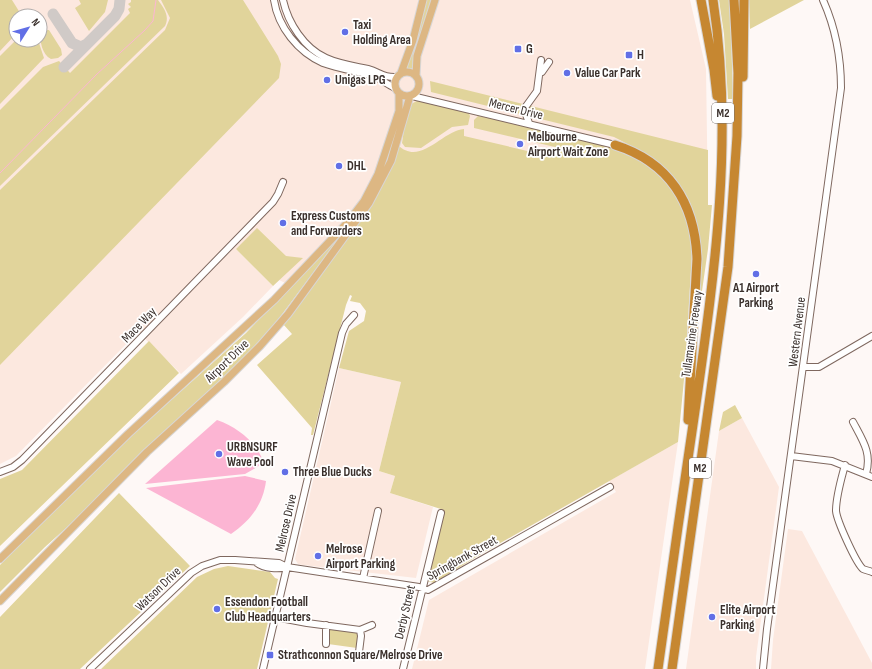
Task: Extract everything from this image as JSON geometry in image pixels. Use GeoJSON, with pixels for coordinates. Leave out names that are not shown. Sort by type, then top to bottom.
{"type":"FeatureCollection","features":[{"type":"Feature","properties":{"kind":"highway"},"geometry":{"type":"LineString","coordinates":[[701,0],[714,70],[717,96],[718,226]]}},
{"type":"Feature","properties":{"kind":"highway","name":"Tullamarine Freeway"},"geometry":{"type":"LineString","coordinates":[[658,669],[710,307],[718,226],[723,155],[723,111],[713,0]]}},
{"type":"Feature","properties":{"kind":"highway","name":"Tullamarine Freeway"},"geometry":{"type":"LineString","coordinates":[[672,669],[728,267],[735,180],[738,112],[734,0]]}},
{"type":"Feature","properties":{"kind":"highway"},"geometry":{"type":"LineString","coordinates":[[738,112],[741,106],[744,0]]}},
{"type":"Feature","properties":{"kind":"highway"},"geometry":{"type":"LineString","coordinates":[[615,145],[638,154],[658,168],[667,177],[683,198],[695,232],[697,259],[686,466]]}},
{"type":"Feature","properties":{"kind":"main road"},"geometry":{"type":"LineString","coordinates":[[423,0],[410,51],[399,75],[397,91],[403,96],[411,96],[416,92],[419,86],[416,76],[417,56],[435,0]]}},
{"type":"Feature","properties":{"kind":"main road"},"geometry":{"type":"LineString","coordinates":[[399,75],[409,72],[416,76]]}},
{"type":"Feature","properties":{"kind":"main road","name":"Airport Drive"},"geometry":{"type":"LineString","coordinates":[[0,559],[128,434],[274,300],[348,222],[364,201],[378,174],[399,111],[397,91]]}},
{"type":"Feature","properties":{"kind":"main road","name":"Airport Drive"},"geometry":{"type":"LineString","coordinates":[[0,601],[147,452],[248,359],[288,314],[379,188],[392,160],[411,96]]}},
{"type":"Feature","properties":{"kind":"street"},"geometry":{"type":"LineString","coordinates":[[274,0],[278,16],[287,33],[310,55],[324,63],[375,77],[397,91]]}},
{"type":"Feature","properties":{"kind":"street"},"geometry":{"type":"LineString","coordinates":[[283,0],[293,25],[306,42],[320,54],[331,60],[373,70],[386,77],[399,75]]}},
{"type":"Feature","properties":{"kind":"street","name":"Western Avenue"},"geometry":{"type":"LineString","coordinates":[[763,669],[767,629],[841,88],[841,67],[837,40],[830,16],[823,0]]}},
{"type":"Feature","properties":{"kind":"street"},"geometry":{"type":"LineString","coordinates":[[530,123],[524,109],[536,94],[540,77],[541,60]]}},
{"type":"Feature","properties":{"kind":"street"},"geometry":{"type":"LineString","coordinates":[[540,77],[549,62]]}},
{"type":"Feature","properties":{"kind":"street","name":"Mercer Drive"},"geometry":{"type":"LineString","coordinates":[[411,96],[530,123],[615,145]]}},
{"type":"Feature","properties":{"kind":"street","name":"Mace Way"},"geometry":{"type":"LineString","coordinates":[[0,472],[17,465],[87,394],[273,202],[283,182]]}},
{"type":"Feature","properties":{"kind":"street","name":"Melrose Drive"},"geometry":{"type":"LineString","coordinates":[[263,669],[342,333],[346,324],[354,315]]}},
{"type":"Feature","properties":{"kind":"street"},"geometry":{"type":"LineString","coordinates":[[803,367],[819,367],[872,336]]}},
{"type":"Feature","properties":{"kind":"street"},"geometry":{"type":"LineString","coordinates":[[791,456],[820,459],[844,465],[869,476],[870,455],[854,422]]}},
{"type":"Feature","properties":{"kind":"street"},"geometry":{"type":"LineString","coordinates":[[844,465],[839,490],[837,516],[841,528],[858,562],[863,569],[872,572]]}},
{"type":"Feature","properties":{"kind":"street","name":"Springbank Street"},"geometry":{"type":"LineString","coordinates":[[287,567],[363,578],[428,590],[436,587],[610,487]]}},
{"type":"Feature","properties":{"kind":"street"},"geometry":{"type":"LineString","coordinates":[[363,578],[378,511]]}},
{"type":"Feature","properties":{"kind":"street","name":"Derby Street"},"geometry":{"type":"LineString","coordinates":[[403,669],[441,513]]}},
{"type":"Feature","properties":{"kind":"street","name":"Watson Drive"},"geometry":{"type":"LineString","coordinates":[[90,669],[197,569],[220,560],[235,560],[257,563],[260,566],[280,569],[287,567]]}},
{"type":"Feature","properties":{"kind":"street"},"geometry":{"type":"LineString","coordinates":[[275,617],[307,624],[360,630],[372,625]]}},
{"type":"Feature","properties":{"kind":"street"},"geometry":{"type":"LineString","coordinates":[[326,625],[326,644]]}},
{"type":"Feature","properties":{"kind":"street"},"geometry":{"type":"LineString","coordinates":[[359,652],[361,636],[360,630]]}},
{"type":"Feature","properties":{"kind":"shaded area"},"geometry":{"type":"Polygon","coordinates":[[[0,0],[690,0],[706,69],[708,205],[700,285],[683,291],[377,302],[344,293],[340,310],[275,278],[240,245],[236,249],[273,286],[243,317],[181,374],[138,332],[16,456],[0,464],[0,0]]]}},
{"type":"Feature","properties":{"kind":"shaded area"},"geometry":{"type":"Polygon","coordinates":[[[0,0],[12,0],[17,8],[8,8],[8,42],[0,51],[0,0]]]}},
{"type":"Feature","properties":{"kind":"shaded area"},"geometry":{"type":"Polygon","coordinates":[[[79,0],[108,0],[105,12],[89,31],[75,8],[81,4],[79,0]]]}},
{"type":"Feature","properties":{"kind":"shaded area"},"geometry":{"type":"Polygon","coordinates":[[[131,0],[158,0],[167,15],[165,26],[0,186],[0,110],[43,67],[59,61],[70,73],[130,13],[128,9],[131,7],[128,4],[131,0]]]}},
{"type":"Feature","properties":{"kind":"shaded area"},"geometry":{"type":"Polygon","coordinates":[[[161,0],[243,0],[278,56],[281,64],[279,78],[0,365],[0,190],[165,30],[170,18],[161,0]]]}},
{"type":"Feature","properties":{"kind":"shaded area"},"geometry":{"type":"Polygon","coordinates":[[[426,0],[433,0],[412,70],[407,68],[426,0]]]}},
{"type":"Feature","properties":{"kind":"shaded area"},"geometry":{"type":"Polygon","coordinates":[[[719,0],[730,0],[733,99],[728,99],[724,34],[719,0]]]}},
{"type":"Feature","properties":{"kind":"shaded area"},"geometry":{"type":"Polygon","coordinates":[[[749,0],[804,0],[750,29],[749,0]]]}},
{"type":"Feature","properties":{"kind":"shaded area"},"geometry":{"type":"Polygon","coordinates":[[[49,30],[61,49],[62,55],[58,58],[51,59],[45,54],[43,48],[48,48],[49,30]]]}},
{"type":"Feature","properties":{"kind":"shaded area"},"geometry":{"type":"Polygon","coordinates":[[[8,48],[41,48],[44,58],[0,104],[0,56],[8,48]]]}},
{"type":"Feature","properties":{"kind":"shaded area"},"geometry":{"type":"Polygon","coordinates":[[[430,81],[708,150],[708,205],[712,205],[708,249],[698,319],[700,257],[698,232],[693,210],[683,190],[667,172],[645,154],[614,137],[431,92],[430,81]]]}},
{"type":"Feature","properties":{"kind":"shaded area"},"geometry":{"type":"Polygon","coordinates":[[[419,100],[468,111],[470,116],[468,125],[452,127],[421,148],[405,147],[402,143],[406,117],[411,104],[419,100]]]}},
{"type":"Feature","properties":{"kind":"shaded area"},"geometry":{"type":"Polygon","coordinates":[[[478,116],[536,127],[613,147],[636,156],[659,174],[675,193],[691,231],[692,253],[685,369],[678,442],[481,554],[434,583],[427,581],[444,510],[390,493],[395,476],[379,471],[401,382],[339,368],[349,331],[364,321],[366,311],[360,303],[350,301],[352,296],[350,295],[346,305],[313,435],[311,435],[312,428],[257,365],[292,334],[283,324],[377,196],[390,171],[398,145],[406,151],[415,152],[431,146],[456,131],[464,129],[464,136],[553,157],[555,147],[474,128],[474,120],[478,116]]]}},
{"type":"Feature","properties":{"kind":"shaded area"},"geometry":{"type":"Polygon","coordinates":[[[348,226],[277,321],[246,356],[145,450],[86,510],[45,547],[0,592],[0,565],[102,462],[246,333],[348,226]]]}},
{"type":"Feature","properties":{"kind":"shaded area"},"geometry":{"type":"Polygon","coordinates":[[[257,228],[286,256],[303,258],[273,286],[236,249],[257,228]]]}},
{"type":"Feature","properties":{"kind":"shaded area"},"geometry":{"type":"Polygon","coordinates":[[[149,341],[179,373],[0,546],[0,479],[22,470],[149,341]]]}},
{"type":"Feature","properties":{"kind":"shaded area"},"geometry":{"type":"Polygon","coordinates":[[[339,368],[401,382],[379,471],[395,476],[390,493],[433,507],[416,578],[303,565],[298,564],[295,559],[339,368]]]}},
{"type":"Feature","properties":{"kind":"shaded area"},"geometry":{"type":"Polygon","coordinates":[[[735,405],[742,418],[719,431],[723,412],[735,405]]]}},
{"type":"Feature","properties":{"kind":"shaded area"},"geometry":{"type":"Polygon","coordinates":[[[742,418],[779,487],[756,657],[756,669],[686,669],[719,431],[742,418]]]}},
{"type":"Feature","properties":{"kind":"shaded area","name":"URBNSURF Wave Pool"},"geometry":{"type":"Polygon","coordinates":[[[217,420],[232,427],[246,437],[261,455],[264,463],[245,474],[145,484],[217,420]]]}},
{"type":"Feature","properties":{"kind":"shaded area"},"geometry":{"type":"Polygon","coordinates":[[[678,442],[645,669],[412,669],[429,600],[616,492],[609,481],[678,442]]]}},
{"type":"Feature","properties":{"kind":"shaded area","name":"URBNSURF Wave Pool"},"geometry":{"type":"Polygon","coordinates":[[[245,476],[266,481],[264,490],[259,505],[250,518],[231,534],[146,488],[245,476]]]}},
{"type":"Feature","properties":{"kind":"shaded area"},"geometry":{"type":"Polygon","coordinates":[[[119,493],[190,566],[80,669],[0,669],[0,617],[119,493]]]}},
{"type":"Feature","properties":{"kind":"shaded area"},"geometry":{"type":"Polygon","coordinates":[[[788,529],[802,531],[872,663],[872,669],[771,669],[773,640],[788,529]]]}},
{"type":"Feature","properties":{"kind":"shaded area","name":"Essendon Football Club Headquarters"},"geometry":{"type":"Polygon","coordinates":[[[228,566],[270,572],[275,578],[278,579],[257,669],[101,669],[197,577],[214,569],[228,566]]]}},
{"type":"Feature","properties":{"kind":"shaded area"},"geometry":{"type":"Polygon","coordinates":[[[330,629],[359,633],[357,648],[328,644],[330,629]]]}},
{"type":"Feature","properties":{"kind":"waterway"},"geometry":{"type":"LineString","coordinates":[[0,173],[97,74],[145,30],[153,21],[156,0]]}},
{"type":"Feature","properties":{"kind":"taxiway"},"geometry":{"type":"LineString","coordinates":[[64,67],[115,16],[119,9],[120,0]]}},
{"type":"Feature","properties":{"kind":"taxiway"},"geometry":{"type":"LineString","coordinates":[[53,14],[72,43],[81,47],[87,44]]}},
{"type":"Feature","properties":{"kind":"place","name":"Taxi Holding Area"},"geometry":{"type":"Point","coordinates":[345,32]}},
{"type":"Feature","properties":{"kind":"place","name":"G"},"geometry":{"type":"Point","coordinates":[518,49]}},
{"type":"Feature","properties":{"kind":"place","name":"H"},"geometry":{"type":"Point","coordinates":[629,55]}},
{"type":"Feature","properties":{"kind":"place","name":"Value Car Park"},"geometry":{"type":"Point","coordinates":[567,73]}},
{"type":"Feature","properties":{"kind":"place","name":"Unigas LPG"},"geometry":{"type":"Point","coordinates":[327,80]}},
{"type":"Feature","properties":{"kind":"place","name":"Melbourne Airport Wait Zone"},"geometry":{"type":"Point","coordinates":[520,144]}},
{"type":"Feature","properties":{"kind":"place","name":"DHL"},"geometry":{"type":"Point","coordinates":[339,166]}},
{"type":"Feature","properties":{"kind":"place","name":"Express Customs and Forwarders"},"geometry":{"type":"Point","coordinates":[283,223]}},
{"type":"Feature","properties":{"kind":"place","name":"A1 Airport Parking"},"geometry":{"type":"Point","coordinates":[756,274]}},
{"type":"Feature","properties":{"kind":"place","name":"URBNSURF Wave Pool"},"geometry":{"type":"Point","coordinates":[219,454]}},
{"type":"Feature","properties":{"kind":"place","name":"Three Blue Ducks"},"geometry":{"type":"Point","coordinates":[285,472]}},
{"type":"Feature","properties":{"kind":"place","name":"Melrose Airport Parking"},"geometry":{"type":"Point","coordinates":[318,556]}},
{"type":"Feature","properties":{"kind":"place","name":"Essendon Football Club Headquarters"},"geometry":{"type":"Point","coordinates":[217,609]}},
{"type":"Feature","properties":{"kind":"place","name":"Elite Airport Parking"},"geometry":{"type":"Point","coordinates":[712,617]}},
{"type":"Feature","properties":{"kind":"place","name":"Strathconnon Square/Melrose Drive"},"geometry":{"type":"Point","coordinates":[270,655]}}]}
